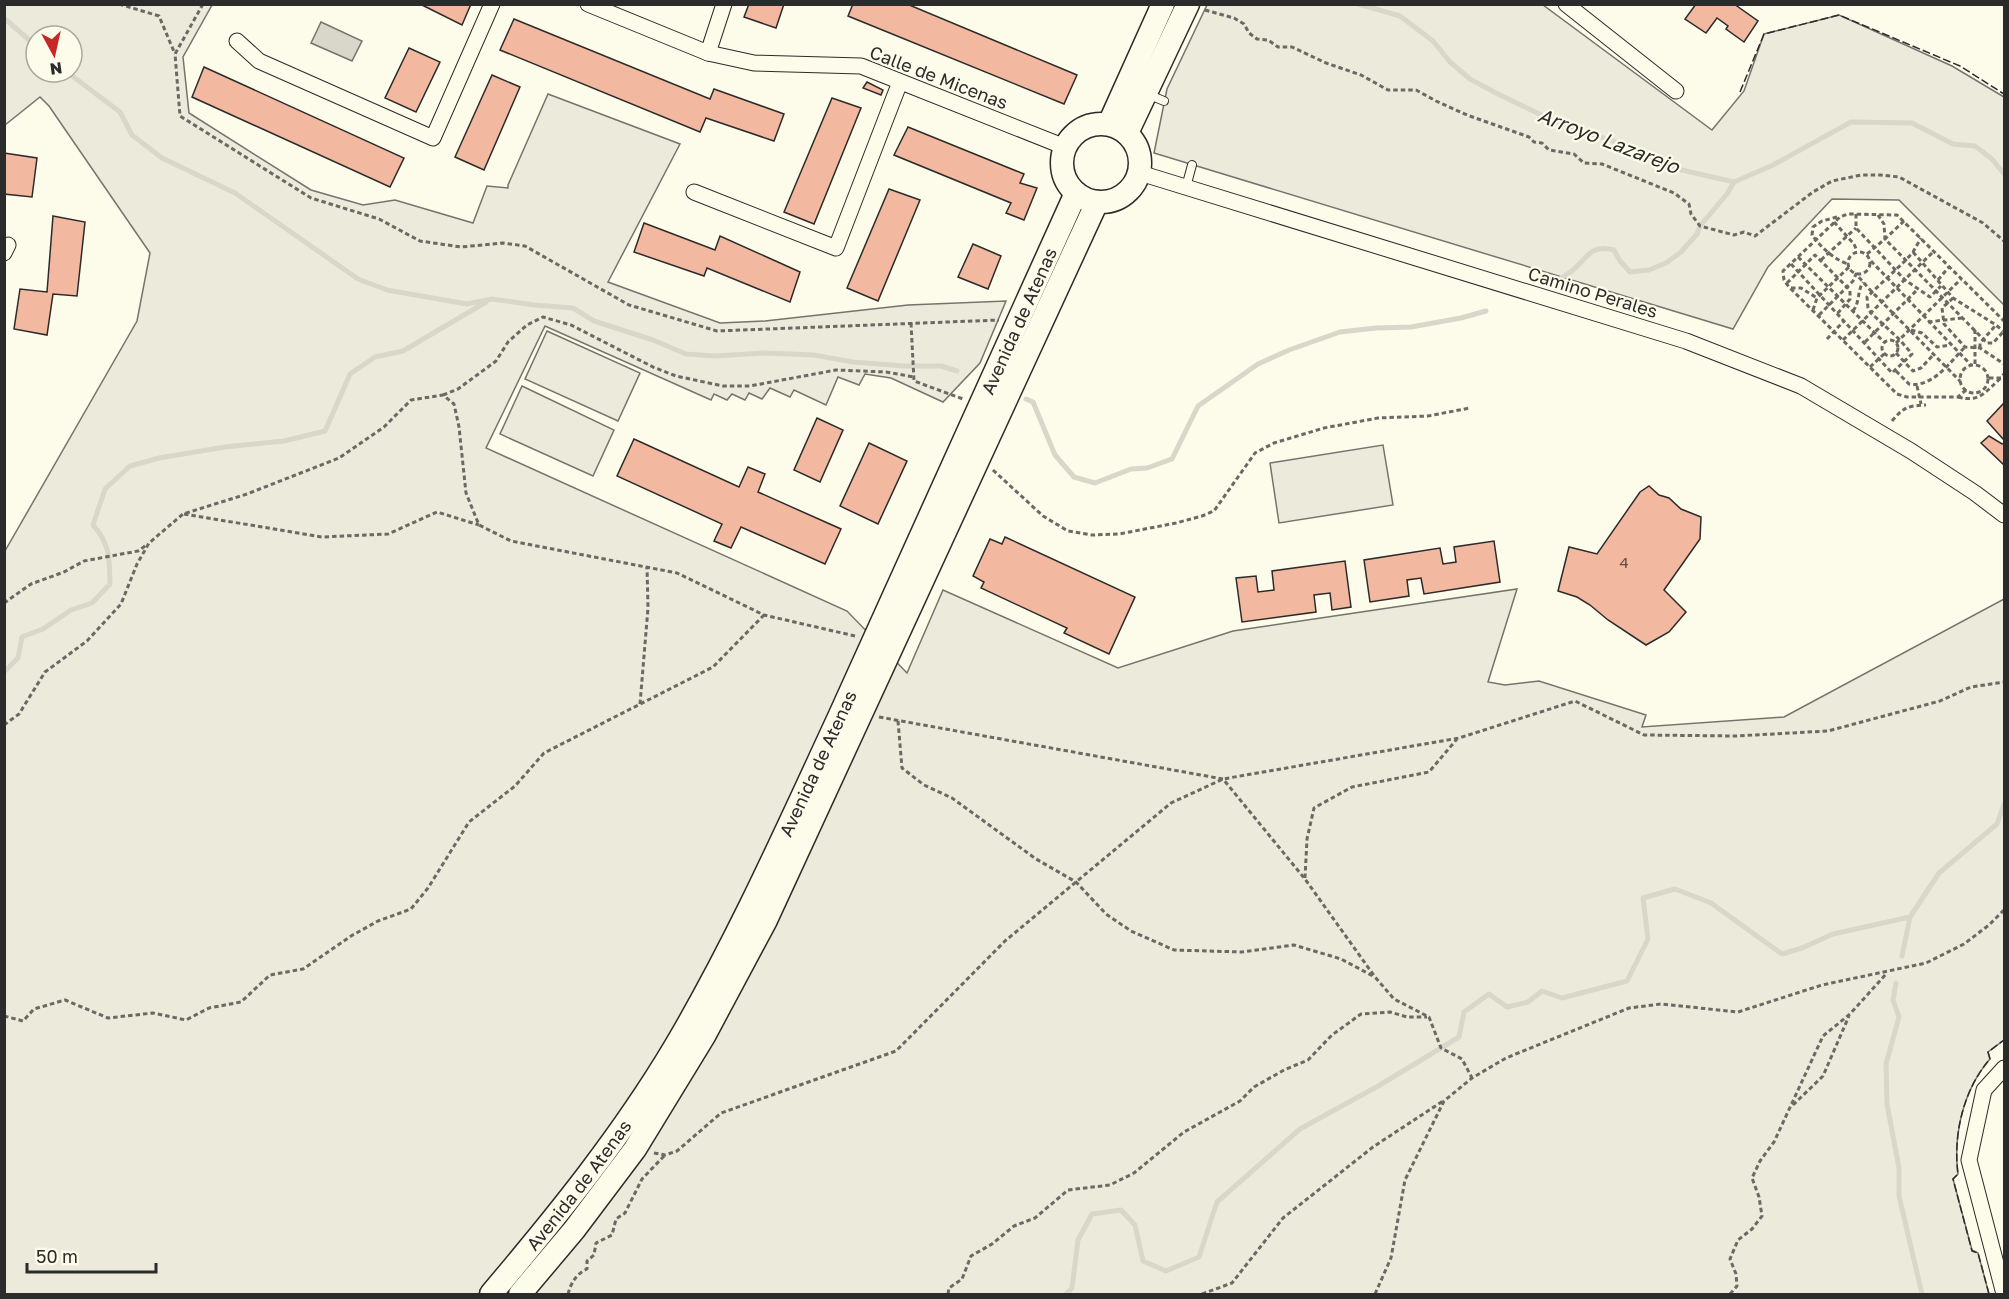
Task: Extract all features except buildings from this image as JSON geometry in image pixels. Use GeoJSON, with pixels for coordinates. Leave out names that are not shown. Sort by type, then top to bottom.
{"type":"FeatureCollection","features":[{"type":"Feature","properties":{"kind":"main road"},"geometry":{"type":"LineString","coordinates":[[1118,129],[1163,4]]}},
{"type":"Feature","properties":{"kind":"main road"},"geometry":{"type":"LineString","coordinates":[[1118,129],[1155,97],[1188,5]]}},
{"type":"Feature","properties":{"kind":"main road"},"geometry":{"type":"LineString","coordinates":[[1099,124],[1118,129],[1134,141],[1139,151],[1140,173],[1134,186],[1124,195],[1111,201],[1097,202],[1086,199],[1076,193],[1068,183],[1063,171],[1062,159],[1065,147],[1079,131],[1099,124]]}},
{"type":"Feature","properties":{"kind":"main road","name":"Avenida de Atenas"},"geometry":{"type":"LineString","coordinates":[[491,1294],[556,1217],[616,1137],[675,1047],[750,909],[1076,193]]}},
{"type":"Feature","properties":{"kind":"main road","name":"Avenida de Atenas"},"geometry":{"type":"LineString","coordinates":[[520,1294],[574,1230],[635,1149],[704,1036],[766,920],[1097,202]]}},
{"type":"Feature","properties":{"kind":"street"},"geometry":{"type":"LineString","coordinates":[[237,41],[259,61],[433,138],[492,4]]}},
{"type":"Feature","properties":{"kind":"street","name":"Calle de Micenas"},"geometry":{"type":"LineString","coordinates":[[588,4],[708,53],[754,63],[861,66],[1065,147]]}},
{"type":"Feature","properties":{"kind":"street"},"geometry":{"type":"LineString","coordinates":[[708,53],[724,4]]}},
{"type":"Feature","properties":{"kind":"street"},"geometry":{"type":"LineString","coordinates":[[1566,4],[1676,91]]}},
{"type":"Feature","properties":{"kind":"street"},"geometry":{"type":"LineString","coordinates":[[694,192],[836,248],[900,82]]}},
{"type":"Feature","properties":{"kind":"street","name":"Camino Perales"},"geometry":{"type":"LineString","coordinates":[[1140,173],[1686,342],[1800,386],[1966,487],[2004,515]]}},
{"type":"Feature","properties":{"kind":"street"},"geometry":{"type":"LineString","coordinates":[[2004,1068],[1984,1090],[1969,1160],[2001,1264],[2004,1294]]}},
{"type":"Feature","properties":{"kind":"lane"},"geometry":{"type":"LineString","coordinates":[[1185,187],[1192,165]]}},
{"type":"Feature","properties":{"kind":"path"},"geometry":{"type":"LineString","coordinates":[[119,4],[159,16],[176,54],[180,116],[311,198],[379,219],[420,241],[461,247],[503,243],[525,246],[629,305],[717,331],[1007,320]]}},
{"type":"Feature","properties":{"kind":"path"},"geometry":{"type":"LineString","coordinates":[[176,54],[203,4]]}},
{"type":"Feature","properties":{"kind":"path"},"geometry":{"type":"LineString","coordinates":[[1188,5],[1234,18],[1244,24],[1249,33],[1257,39],[1268,40],[1278,47],[1292,47],[1326,63],[1361,75],[1388,90],[1416,90],[1467,115],[1529,137],[1534,142],[1542,143],[1549,150],[1574,154],[1584,163],[1602,164],[1674,193],[1689,204],[1691,214],[1700,226],[1734,236],[1744,232],[1755,236],[1813,192],[1832,181],[1861,175],[1880,175],[1899,177],[1983,223],[2004,241]]}},
{"type":"Feature","properties":{"kind":"path"},"geometry":{"type":"LineString","coordinates":[[1813,310],[1818,297],[1848,266],[1850,255],[1857,251],[1867,254],[1950,345],[1973,365],[1986,370],[1989,378],[1986,387],[1974,393],[1965,390],[1946,366],[1856,274],[1848,266],[1838,261],[1812,235],[1813,227],[1822,221],[1848,214],[1898,215],[2004,321]]}},
{"type":"Feature","properties":{"kind":"path"},"geometry":{"type":"LineString","coordinates":[[1856,214],[1856,228],[1905,280],[1930,297],[1941,286]]}},
{"type":"Feature","properties":{"kind":"path"},"geometry":{"type":"LineString","coordinates":[[1877,214],[1884,224],[1884,239],[1987,343],[1992,343],[2004,332],[1953,298],[1913,252]]}},
{"type":"Feature","properties":{"kind":"path"},"geometry":{"type":"LineString","coordinates":[[1839,217],[1784,271],[1783,276],[1786,284],[1897,394],[1907,397],[1967,399],[1979,397],[2004,374]]}},
{"type":"Feature","properties":{"kind":"path"},"geometry":{"type":"LineString","coordinates":[[1867,254],[1904,221]]}},
{"type":"Feature","properties":{"kind":"path"},"geometry":{"type":"LineString","coordinates":[[1833,222],[1854,244],[1857,251]]}},
{"type":"Feature","properties":{"kind":"path"},"geometry":{"type":"LineString","coordinates":[[1821,260],[1856,228]]}},
{"type":"Feature","properties":{"kind":"path"},"geometry":{"type":"LineString","coordinates":[[1791,264],[1818,297],[1865,342],[1864,345],[1892,373],[1912,354],[1870,313],[1867,297],[1906,260],[1921,238]]}},
{"type":"Feature","properties":{"kind":"path"},"geometry":{"type":"LineString","coordinates":[[1843,340],[1934,251]]}},
{"type":"Feature","properties":{"kind":"path"},"geometry":{"type":"LineString","coordinates":[[1786,284],[1815,255],[1850,290],[1850,299],[1837,314]]}},
{"type":"Feature","properties":{"kind":"path"},"geometry":{"type":"LineString","coordinates":[[1798,257],[1884,342]]}},
{"type":"Feature","properties":{"kind":"path"},"geometry":{"type":"LineString","coordinates":[[1856,274],[1867,272],[1871,261]]}},
{"type":"Feature","properties":{"kind":"path"},"geometry":{"type":"LineString","coordinates":[[1938,280],[1949,267]]}},
{"type":"Feature","properties":{"kind":"path"},"geometry":{"type":"LineString","coordinates":[[1818,315],[1853,281],[1856,274]]}},
{"type":"Feature","properties":{"kind":"path"},"geometry":{"type":"LineString","coordinates":[[1896,343],[1961,279]]}},
{"type":"Feature","properties":{"kind":"path"},"geometry":{"type":"LineString","coordinates":[[1853,311],[1859,302],[1860,287],[1863,282]]}},
{"type":"Feature","properties":{"kind":"path"},"geometry":{"type":"LineString","coordinates":[[1790,288],[1801,288],[1813,297],[1818,297]]}},
{"type":"Feature","properties":{"kind":"path"},"geometry":{"type":"LineString","coordinates":[[1865,342],[1918,289]]}},
{"type":"Feature","properties":{"kind":"path"},"geometry":{"type":"LineString","coordinates":[[1953,298],[1942,308],[1944,324],[1965,347],[1977,348],[2002,358],[2004,364]]}},
{"type":"Feature","properties":{"kind":"path"},"geometry":{"type":"LineString","coordinates":[[4,603],[31,585],[84,561],[138,551],[183,513],[247,494],[339,458],[384,427],[411,400],[443,395],[458,389],[496,361],[508,342],[527,325],[543,317],[571,326],[652,367],[676,376],[723,386],[750,386],[836,370],[886,372],[914,377]]}},
{"type":"Feature","properties":{"kind":"path"},"geometry":{"type":"LineString","coordinates":[[1928,322],[1963,318]]}},
{"type":"Feature","properties":{"kind":"path"},"geometry":{"type":"LineString","coordinates":[[1827,339],[1844,321]]}},
{"type":"Feature","properties":{"kind":"path"},"geometry":{"type":"LineString","coordinates":[[911,323],[914,381],[971,401]]}},
{"type":"Feature","properties":{"kind":"path"},"geometry":{"type":"LineString","coordinates":[[1960,381],[1961,372],[1973,365],[1977,348],[1996,325]]}},
{"type":"Feature","properties":{"kind":"path"},"geometry":{"type":"LineString","coordinates":[[1909,330],[1922,333],[1937,347],[1950,345]]}},
{"type":"Feature","properties":{"kind":"path"},"geometry":{"type":"LineString","coordinates":[[1975,330],[1977,348]]}},
{"type":"Feature","properties":{"kind":"path"},"geometry":{"type":"LineString","coordinates":[[1884,342],[1892,340],[1896,343],[1898,349],[1896,353]]}},
{"type":"Feature","properties":{"kind":"path"},"geometry":{"type":"LineString","coordinates":[[1884,342],[1882,349],[1884,354]]}},
{"type":"Feature","properties":{"kind":"path"},"geometry":{"type":"LineString","coordinates":[[1896,371],[1909,384],[1917,386],[1935,377],[1965,347]]}},
{"type":"Feature","properties":{"kind":"path"},"geometry":{"type":"LineString","coordinates":[[1896,353],[1913,371],[1916,371],[1934,354]]}},
{"type":"Feature","properties":{"kind":"path"},"geometry":{"type":"LineString","coordinates":[[1884,354],[1888,356],[1896,353]]}},
{"type":"Feature","properties":{"kind":"path"},"geometry":{"type":"LineString","coordinates":[[1870,367],[1884,354]]}},
{"type":"Feature","properties":{"kind":"path"},"geometry":{"type":"LineString","coordinates":[[1989,378],[2001,378]]}},
{"type":"Feature","properties":{"kind":"path"},"geometry":{"type":"LineString","coordinates":[[1881,434],[1901,409],[1923,405],[1918,397],[1917,386]]}},
{"type":"Feature","properties":{"kind":"path"},"geometry":{"type":"LineString","coordinates":[[1958,397],[1965,390]]}},
{"type":"Feature","properties":{"kind":"path"},"geometry":{"type":"LineString","coordinates":[[443,395],[454,404],[459,427],[466,493],[479,525]]}},
{"type":"Feature","properties":{"kind":"path"},"geometry":{"type":"LineString","coordinates":[[988,464],[1043,516],[1068,531],[1092,536],[1119,534],[1176,523],[1203,516],[1214,510],[1255,453],[1274,442],[1324,428],[1378,418],[1428,416],[1470,408]]}},
{"type":"Feature","properties":{"kind":"path"},"geometry":{"type":"LineString","coordinates":[[183,513],[322,537],[388,534],[437,512],[479,525],[511,541],[677,573],[764,615],[874,640]]}},
{"type":"Feature","properties":{"kind":"path"},"geometry":{"type":"LineString","coordinates":[[4,725],[19,714],[45,672],[87,641],[121,604],[137,564],[149,543]]}},
{"type":"Feature","properties":{"kind":"path"},"geometry":{"type":"LineString","coordinates":[[640,704],[648,608],[647,567]]}},
{"type":"Feature","properties":{"kind":"path"},"geometry":{"type":"LineString","coordinates":[[4,1016],[23,1021],[34,1010],[65,1000],[108,1018],[153,1012],[186,1020],[209,1008],[241,1002],[270,975],[303,969],[351,936],[378,921],[411,909],[428,888],[469,822],[514,786],[544,753],[712,667],[764,615]]}},
{"type":"Feature","properties":{"kind":"path"},"geometry":{"type":"LineString","coordinates":[[568,1294],[571,1283],[587,1269],[587,1261],[594,1255],[596,1243],[612,1235],[616,1219],[625,1213],[642,1179],[666,1155],[677,1151],[722,1113],[896,1052],[1005,941],[1171,803],[1223,779],[1459,738],[1575,701],[1644,735],[1737,736],[1828,731],[1940,701],[1971,687],[2004,682]]}},
{"type":"Feature","properties":{"kind":"path"},"geometry":{"type":"LineString","coordinates":[[863,713],[1223,779],[1305,879],[1375,977],[1394,999],[1429,1017],[1441,1048],[1462,1059],[1472,1078]]}},
{"type":"Feature","properties":{"kind":"path"},"geometry":{"type":"LineString","coordinates":[[897,721],[902,768],[924,785],[952,798],[1036,859],[1076,882],[1106,914],[1131,931],[1174,950],[1242,952],[1294,945],[1341,959],[1375,977]]}},
{"type":"Feature","properties":{"kind":"path"},"geometry":{"type":"LineString","coordinates":[[1305,879],[1307,839],[1314,808],[1352,787],[1429,772],[1459,738]]}},
{"type":"Feature","properties":{"kind":"path"},"geometry":{"type":"LineString","coordinates":[[1202,1294],[1232,1283],[1283,1218],[1373,1147],[1444,1101],[1472,1078],[1506,1058],[1629,1008],[1661,1004],[1738,1012],[1822,985],[1926,963],[1964,944],[2004,910]]}},
{"type":"Feature","properties":{"kind":"path"},"geometry":{"type":"LineString","coordinates":[[1730,1294],[1737,1286],[1736,1274],[1730,1259],[1738,1240],[1752,1229],[1762,1216],[1760,1197],[1752,1178],[1760,1161],[1774,1142],[1823,1036],[1850,1014],[1888,972]]}},
{"type":"Feature","properties":{"kind":"path"},"geometry":{"type":"LineString","coordinates":[[948,1294],[949,1288],[962,1279],[971,1256],[992,1244],[1014,1226],[1035,1218],[1068,1190],[1110,1185],[1134,1173],[1184,1131],[1240,1101],[1254,1088],[1284,1070],[1308,1060],[1332,1035],[1361,1014],[1390,1012],[1407,1017],[1429,1017]]}},
{"type":"Feature","properties":{"kind":"path"},"geometry":{"type":"LineString","coordinates":[[1791,1106],[1823,1076],[1850,1014]]}},
{"type":"Feature","properties":{"kind":"path"},"geometry":{"type":"LineString","coordinates":[[1375,1294],[1391,1258],[1405,1180],[1444,1101]]}},
{"type":"Feature","properties":{"kind":"path"},"geometry":{"type":"LineString","coordinates":[[635,1149],[666,1155]]}},
{"type":"Feature","properties":{"kind":"shaded area"},"geometry":{"type":"Polygon","coordinates":[[[5,5],[212,5],[183,57],[189,113],[311,190],[363,205],[395,200],[473,223],[487,186],[508,188],[548,94],[680,144],[608,282],[720,323],[765,321],[908,305],[1006,301],[980,363],[943,402],[891,378],[865,374],[859,385],[838,377],[826,405],[794,390],[790,397],[770,388],[762,399],[749,393],[745,400],[732,394],[727,400],[714,394],[711,400],[545,326],[486,448],[847,611],[907,673],[943,590],[1118,668],[1233,631],[1517,589],[1488,682],[1505,685],[1539,681],[1646,715],[1642,727],[1784,717],[2004,599],[2004,1040],[1988,1052],[1990,1059],[1981,1071],[1967,1099],[1957,1144],[1958,1174],[1953,1179],[1972,1250],[1978,1253],[1989,1294],[5,1294],[5,551],[137,321],[150,253],[49,106],[40,97],[5,125],[5,5]]]}},
{"type":"Feature","properties":{"kind":"shaded area"},"geometry":{"type":"Polygon","coordinates":[[[1207,5],[1543,5],[1712,130],[1744,91],[1764,34],[1839,15],[1952,66],[2004,97],[2004,305],[1899,200],[1832,199],[1768,267],[1733,329],[1154,153],[1167,89],[1207,5]]]}},
{"type":"Feature","properties":{"kind":"shaded area"},"geometry":{"type":"Polygon","coordinates":[[[321,22],[362,41],[352,61],[311,43],[321,22]]]}},
{"type":"Feature","properties":{"kind":"shaded area"},"geometry":{"type":"Polygon","coordinates":[[[547,331],[640,373],[618,421],[525,379],[547,331]]]}},
{"type":"Feature","properties":{"kind":"shaded area"},"geometry":{"type":"Polygon","coordinates":[[[522,386],[614,430],[593,476],[500,434],[522,386]]]}},
{"type":"Feature","properties":{"kind":"shaded area"},"geometry":{"type":"Polygon","coordinates":[[[1383,445],[1393,505],[1279,523],[1270,463],[1383,445]]]}},
{"type":"Feature","properties":{"kind":"waterway","name":"Arroyo Lazarejo"},"geometry":{"type":"LineString","coordinates":[[1358,4],[1400,16],[1433,41],[1450,62],[1470,79],[1496,93],[1556,122],[1631,147],[1664,166],[1734,182],[1773,165],[1851,122],[1912,123],[1953,144],[1975,146],[1992,159],[2004,174]]}},
{"type":"Feature","properties":{"kind":"waterway"},"geometry":{"type":"LineString","coordinates":[[4,18],[24,36]]}},
{"type":"Feature","properties":{"kind":"waterway"},"geometry":{"type":"LineString","coordinates":[[83,84],[120,112],[132,135],[162,158],[235,193],[358,279],[387,290],[467,304],[492,299],[573,308],[594,321],[653,340],[686,354],[814,355],[853,362],[941,366],[957,371]]}},
{"type":"Feature","properties":{"kind":"waterway"},"geometry":{"type":"LineString","coordinates":[[1557,281],[1595,250],[1600,249],[1614,250],[1630,272],[1649,270],[1666,263],[1681,252],[1697,234],[1700,226],[1734,182]]}},
{"type":"Feature","properties":{"kind":"waterway"},"geometry":{"type":"LineString","coordinates":[[4,672],[18,658],[22,637],[43,629],[71,610],[92,603],[110,584],[106,546],[93,525],[105,489],[130,466],[159,458],[225,447],[284,441],[325,431],[350,374],[375,357],[403,351],[486,302]]}},
{"type":"Feature","properties":{"kind":"waterway"},"geometry":{"type":"LineString","coordinates":[[1026,399],[1033,402],[1055,455],[1074,477],[1095,483],[1131,469],[1147,468],[1172,459],[1198,406],[1258,364],[1289,350],[1340,332],[1411,327],[1486,311]]}},
{"type":"Feature","properties":{"kind":"waterway"},"geometry":{"type":"LineString","coordinates":[[1066,1294],[1072,1288],[1078,1240],[1092,1214],[1121,1210],[1135,1225],[1143,1261],[1166,1271],[1199,1257],[1217,1202],[1300,1129],[1380,1085],[1459,1037],[1464,1012],[1489,994],[1507,1007],[1528,1002],[1542,991],[1562,998],[1627,981],[1648,939],[1643,898],[1675,889],[1711,903],[1782,954],[1833,934],[1910,917],[1939,873],[1997,824],[2004,804]]}},
{"type":"Feature","properties":{"kind":"waterway"},"geometry":{"type":"LineString","coordinates":[[1902,956],[1910,917]]}},
{"type":"Feature","properties":{"kind":"waterway"},"geometry":{"type":"LineString","coordinates":[[1896,983],[1893,1000],[1899,1017],[1886,1064],[1887,1104],[1899,1168],[1899,1196],[1922,1294]]}},
{"type":"Feature","properties":{"kind":"fence"},"geometry":{"type":"LineString","coordinates":[[1740,92],[1764,34],[1839,15],[1960,66],[2004,94]]}},
{"type":"Feature","properties":{"kind":"fence"},"geometry":{"type":"LineString","coordinates":[[1989,1294],[1978,1253],[1972,1251],[1953,1179],[1958,1174],[1957,1144],[1967,1099],[1981,1071],[1990,1059],[1988,1052],[2004,1040]]}}]}
